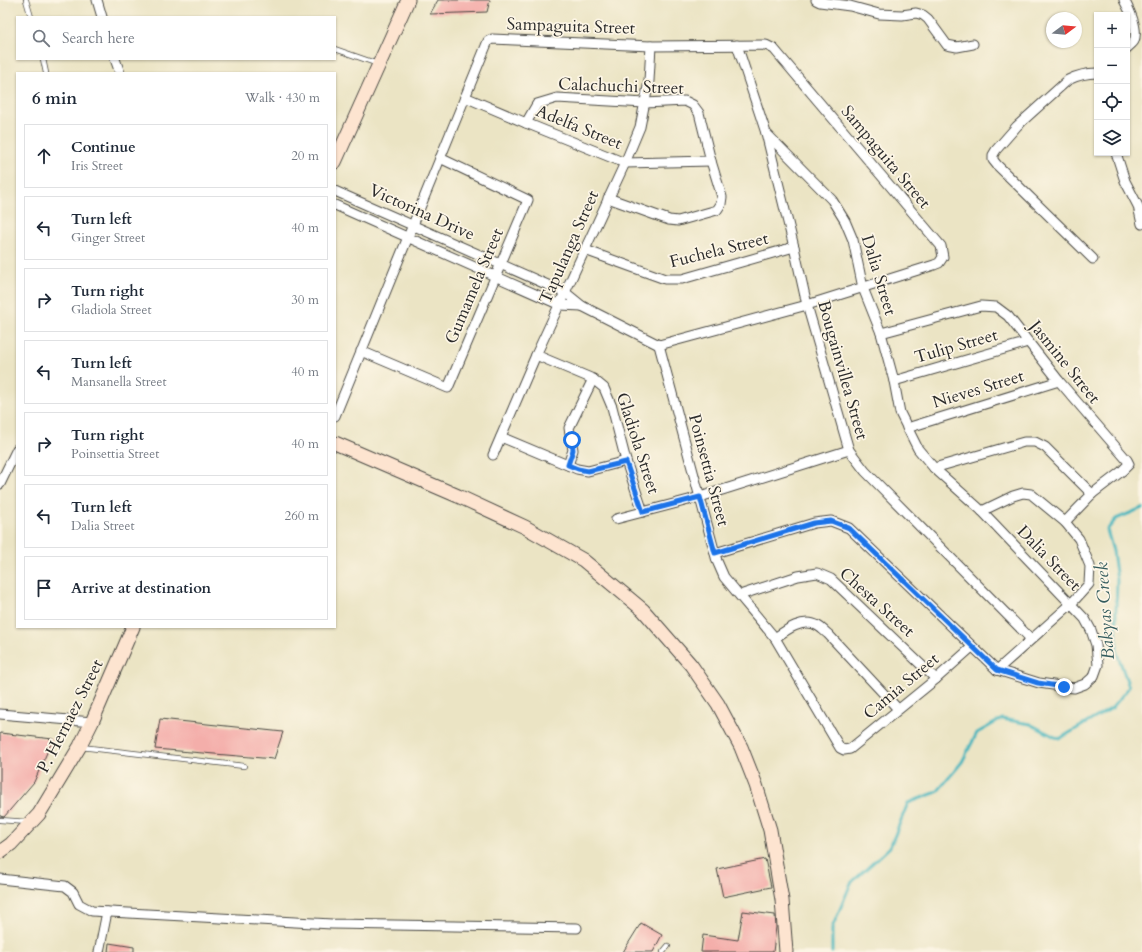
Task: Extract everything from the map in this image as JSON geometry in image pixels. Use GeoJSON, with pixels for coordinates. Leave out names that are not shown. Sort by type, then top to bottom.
{"type":"FeatureCollection","features":[{"type":"Feature","properties":{"kind":"street"},"geometry":{"type":"LineString","coordinates":[[97,0],[102,16]]}},
{"type":"Feature","properties":{"kind":"street"},"geometry":{"type":"LineString","coordinates":[[336,160],[408,0]]}},
{"type":"Feature","properties":{"kind":"street"},"geometry":{"type":"LineString","coordinates":[[816,0],[820,2],[861,8],[879,14],[902,15],[916,13],[923,15],[928,19],[947,45],[956,47],[973,44]]}},
{"type":"Feature","properties":{"kind":"street"},"geometry":{"type":"LineString","coordinates":[[1124,0],[1131,12],[1135,26],[1134,41],[1130,45]]}},
{"type":"Feature","properties":{"kind":"street","name":"Sampaguita Street"},"geometry":{"type":"LineString","coordinates":[[336,414],[488,41],[492,40],[651,46],[766,45],[774,49],[941,246],[943,257],[939,263],[863,288]]}},
{"type":"Feature","properties":{"kind":"street","name":"Bougainvillea Street"},"geometry":{"type":"LineString","coordinates":[[737,45],[766,133],[807,305],[849,450],[865,470],[1031,639]]}},
{"type":"Feature","properties":{"kind":"street","name":"Tapulanga Street"},"geometry":{"type":"LineString","coordinates":[[493,455],[536,355],[566,293],[640,127],[649,81],[651,46]]}},
{"type":"Feature","properties":{"kind":"street"},"geometry":{"type":"LineString","coordinates":[[114,60],[120,72]]}},
{"type":"Feature","properties":{"kind":"street"},"geometry":{"type":"LineString","coordinates":[[1094,73],[1078,75],[1068,80],[1017,126],[993,155],[993,160],[997,165],[1094,259]]}},
{"type":"Feature","properties":{"kind":"street","name":"Adelfa Street"},"geometry":{"type":"LineString","coordinates":[[465,97],[625,163],[711,161]]}},
{"type":"Feature","properties":{"kind":"street","name":"Calachuchi Street"},"geometry":{"type":"LineString","coordinates":[[526,123],[537,104],[557,98],[645,103],[685,101],[693,104],[699,113],[722,197],[721,204],[717,210],[678,221],[669,220],[608,198]]}},
{"type":"Feature","properties":{"kind":"street","name":"Dalia Street"},"geometry":{"type":"LineString","coordinates":[[715,553],[814,523],[831,521],[849,528],[997,670],[1038,683],[1074,688],[1084,684],[1094,676],[1098,665],[1096,645],[1091,630],[1085,619],[982,511],[934,468],[918,449],[900,413],[894,381],[881,333],[863,288],[853,240],[845,221],[832,200],[766,133]]}},
{"type":"Feature","properties":{"kind":"street"},"geometry":{"type":"LineString","coordinates":[[1117,156],[1125,181],[1138,206],[1142,224]]}},
{"type":"Feature","properties":{"kind":"street","name":"Gumamela Street"},"geometry":{"type":"LineString","coordinates":[[362,351],[448,388],[528,200],[440,158]]}},
{"type":"Feature","properties":{"kind":"street","name":"Victorina Drive"},"geometry":{"type":"LineString","coordinates":[[336,191],[566,293],[582,306],[659,345]]}},
{"type":"Feature","properties":{"kind":"street","name":"Victorina Drive"},"geometry":{"type":"LineString","coordinates":[[336,205],[560,305],[582,306]]}},
{"type":"Feature","properties":{"kind":"street","name":"Fuchela Street"},"geometry":{"type":"LineString","coordinates":[[585,250],[665,279],[674,279],[794,247]]}},
{"type":"Feature","properties":{"kind":"street"},"geometry":{"type":"LineString","coordinates":[[659,345],[807,305],[863,288]]}},
{"type":"Feature","properties":{"kind":"street","name":"Jasmine Street"},"geometry":{"type":"LineString","coordinates":[[881,333],[980,306],[996,307],[1008,316],[1059,381],[1129,464],[1092,494],[1065,522]]}},
{"type":"Feature","properties":{"kind":"street","name":"Tulip Street"},"geometry":{"type":"LineString","coordinates":[[894,381],[1028,342]]}},
{"type":"Feature","properties":{"kind":"street","name":"Poinsettia Street"},"geometry":{"type":"LineString","coordinates":[[659,345],[717,561],[724,577],[774,638],[840,748],[844,750],[850,749]]}},
{"type":"Feature","properties":{"kind":"street","name":"Gladiola Street"},"geometry":{"type":"LineString","coordinates":[[536,355],[593,379],[604,388],[612,407],[626,462],[643,512]]}},
{"type":"Feature","properties":{"kind":"street"},"geometry":{"type":"LineString","coordinates":[[568,465],[573,450],[569,428],[593,379]]}},
{"type":"Feature","properties":{"kind":"street","name":"Nieves Street"},"geometry":{"type":"LineString","coordinates":[[907,428],[1059,381]]}},
{"type":"Feature","properties":{"kind":"street"},"geometry":{"type":"LineString","coordinates":[[501,437],[578,469],[588,471],[626,462]]}},
{"type":"Feature","properties":{"kind":"street"},"geometry":{"type":"LineString","coordinates":[[934,468],[1024,442],[1035,442],[1045,447],[1092,494]]}},
{"type":"Feature","properties":{"kind":"street"},"geometry":{"type":"LineString","coordinates":[[336,443],[458,496],[525,527],[583,560],[643,610],[691,665],[718,704],[741,746],[756,785],[770,830],[782,900],[786,952]]}},
{"type":"Feature","properties":{"kind":"street"},"geometry":{"type":"LineString","coordinates":[[616,519],[700,497],[849,450]]}},
{"type":"Feature","properties":{"kind":"street"},"geometry":{"type":"LineString","coordinates":[[0,484],[16,451]]}},
{"type":"Feature","properties":{"kind":"street"},"geometry":{"type":"LineString","coordinates":[[982,511],[1013,496],[1023,493],[1031,494],[1065,522],[1079,539],[1090,566],[1089,584],[1071,604],[997,670]]}},
{"type":"Feature","properties":{"kind":"street","name":"Chesta Street"},"geometry":{"type":"LineString","coordinates":[[740,595],[798,576],[817,573],[831,579],[936,679]]}},
{"type":"Feature","properties":{"kind":"street"},"geometry":{"type":"LineString","coordinates":[[774,638],[790,627],[806,622],[817,625],[828,634],[898,709]]}},
{"type":"Feature","properties":{"kind":"street","name":"P. Hernaez Street"},"geometry":{"type":"LineString","coordinates":[[0,852],[11,844],[39,814],[80,746],[133,628]]}},
{"type":"Feature","properties":{"kind":"street","name":"Camia Street"},"geometry":{"type":"LineString","coordinates":[[850,749],[936,679],[972,647]]}},
{"type":"Feature","properties":{"kind":"street"},"geometry":{"type":"LineString","coordinates":[[0,714],[92,722]]}},
{"type":"Feature","properties":{"kind":"street"},"geometry":{"type":"LineString","coordinates":[[0,880],[65,886],[73,892],[79,904],[92,911],[332,924],[577,928]]}},
{"type":"Feature","properties":{"kind":"street"},"geometry":{"type":"LineString","coordinates":[[99,952],[107,912]]}},
{"type":"Feature","properties":{"kind":"lane"},"geometry":{"type":"LineString","coordinates":[[26,0],[31,16]]}},
{"type":"Feature","properties":{"kind":"lane"},"geometry":{"type":"LineString","coordinates":[[336,49],[378,64]]}},
{"type":"Feature","properties":{"kind":"lane"},"geometry":{"type":"LineString","coordinates":[[43,60],[46,72]]}},
{"type":"Feature","properties":{"kind":"lane"},"geometry":{"type":"LineString","coordinates":[[80,746],[244,766]]}},
{"type":"Feature","properties":{"kind":"lane"},"geometry":{"type":"LineString","coordinates":[[0,820],[32,822]]}},
{"type":"Feature","properties":{"kind":"lane"},"geometry":{"type":"LineString","coordinates":[[664,952],[668,946]]}},
{"type":"Feature","properties":{"kind":"building"},"geometry":{"type":"Polygon","coordinates":[[[438,0],[490,0],[487,12],[430,14],[438,0]]]}},
{"type":"Feature","properties":{"kind":"building"},"geometry":{"type":"Polygon","coordinates":[[[160,719],[283,732],[274,759],[155,749],[160,719]]]}},
{"type":"Feature","properties":{"kind":"building"},"geometry":{"type":"Polygon","coordinates":[[[0,733],[53,739],[34,782],[4,817],[0,816],[0,733]]]}},
{"type":"Feature","properties":{"kind":"building"},"geometry":{"type":"Polygon","coordinates":[[[765,859],[771,887],[723,897],[717,869],[765,859]]]}},
{"type":"Feature","properties":{"kind":"building"},"geometry":{"type":"Polygon","coordinates":[[[743,911],[775,915],[776,927],[773,952],[701,952],[703,935],[738,940],[743,911]]]}},
{"type":"Feature","properties":{"kind":"building"},"geometry":{"type":"Polygon","coordinates":[[[641,923],[662,935],[653,952],[623,952],[641,923]]]}},
{"type":"Feature","properties":{"kind":"building"},"geometry":{"type":"Polygon","coordinates":[[[109,943],[134,947],[134,952],[108,952],[109,943]]]}},
{"type":"Feature","properties":{"kind":"waterway","name":"Bakyas Creek"},"geometry":{"type":"LineString","coordinates":[[832,952],[832,928],[851,883],[890,847],[908,803],[937,792],[962,762],[977,733],[1002,719],[1030,724],[1059,739],[1112,708],[1129,687],[1117,653],[1117,580],[1113,551],[1107,530],[1116,519],[1142,508]]}},
{"type":"Feature","properties":{"kind":"route"},"geometry":{"type":"LineString","coordinates":[[572,440],[573,454],[568,465],[588,471],[626,462],[643,512],[700,497],[715,553],[814,523],[831,521],[849,528],[997,670],[1038,683],[1064,687]]}}]}
